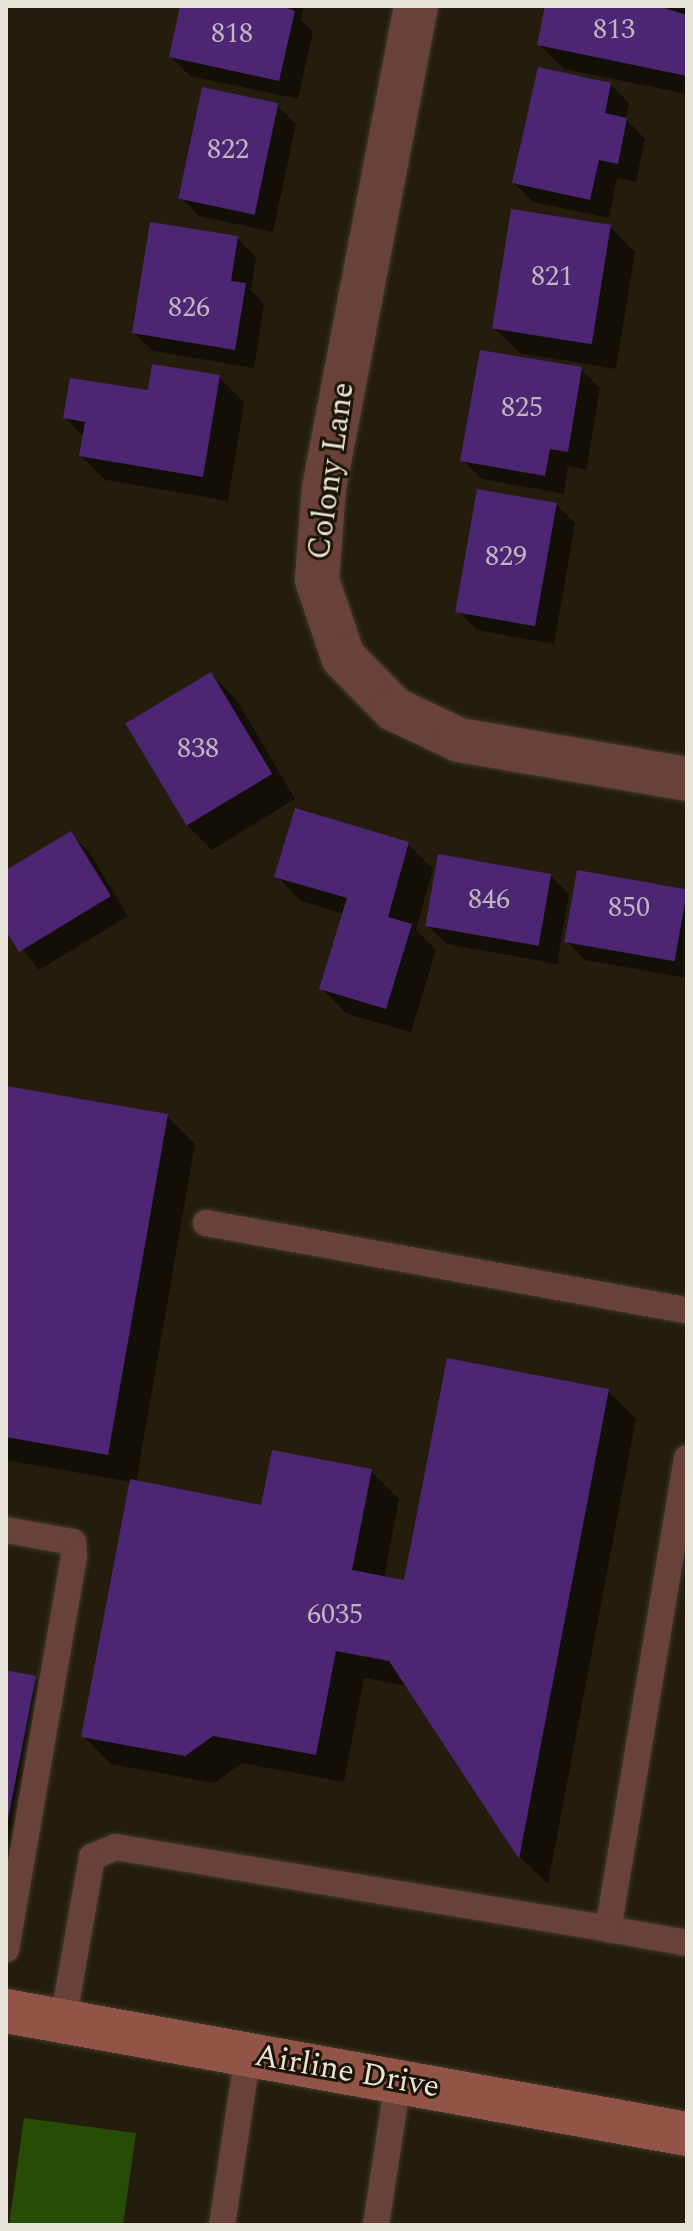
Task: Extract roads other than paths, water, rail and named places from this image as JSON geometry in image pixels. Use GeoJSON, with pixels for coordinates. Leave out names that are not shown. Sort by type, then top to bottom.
{"type":"FeatureCollection","features":[{"type":"Feature","properties":{"kind":"main road","name":"Airline Drive"},"geometry":{"type":"LineString","coordinates":[[6,2011],[687,2134]]}},
{"type":"Feature","properties":{"kind":"street","name":"Colony Lane"},"geometry":{"type":"LineString","coordinates":[[416,6],[324,488],[317,580],[343,657],[394,709],[459,740],[687,779]]}},
{"type":"Feature","properties":{"kind":"lane"},"geometry":{"type":"LineString","coordinates":[[206,1223],[687,1310]]}},
{"type":"Feature","properties":{"kind":"lane"},"geometry":{"type":"LineString","coordinates":[[608,1929],[687,1458]]}},
{"type":"Feature","properties":{"kind":"lane"},"geometry":{"type":"LineString","coordinates":[[6,1530],[73,1542],[74,1556],[6,1949]]}},
{"type":"Feature","properties":{"kind":"lane"},"geometry":{"type":"LineString","coordinates":[[63,2021],[92,1857],[115,1847],[687,1943]]}},
{"type":"Feature","properties":{"kind":"lane"},"geometry":{"type":"LineString","coordinates":[[222,2225],[248,2054]]}},
{"type":"Feature","properties":{"kind":"lane"},"geometry":{"type":"LineString","coordinates":[[376,2225],[398,2081]]}}]}
